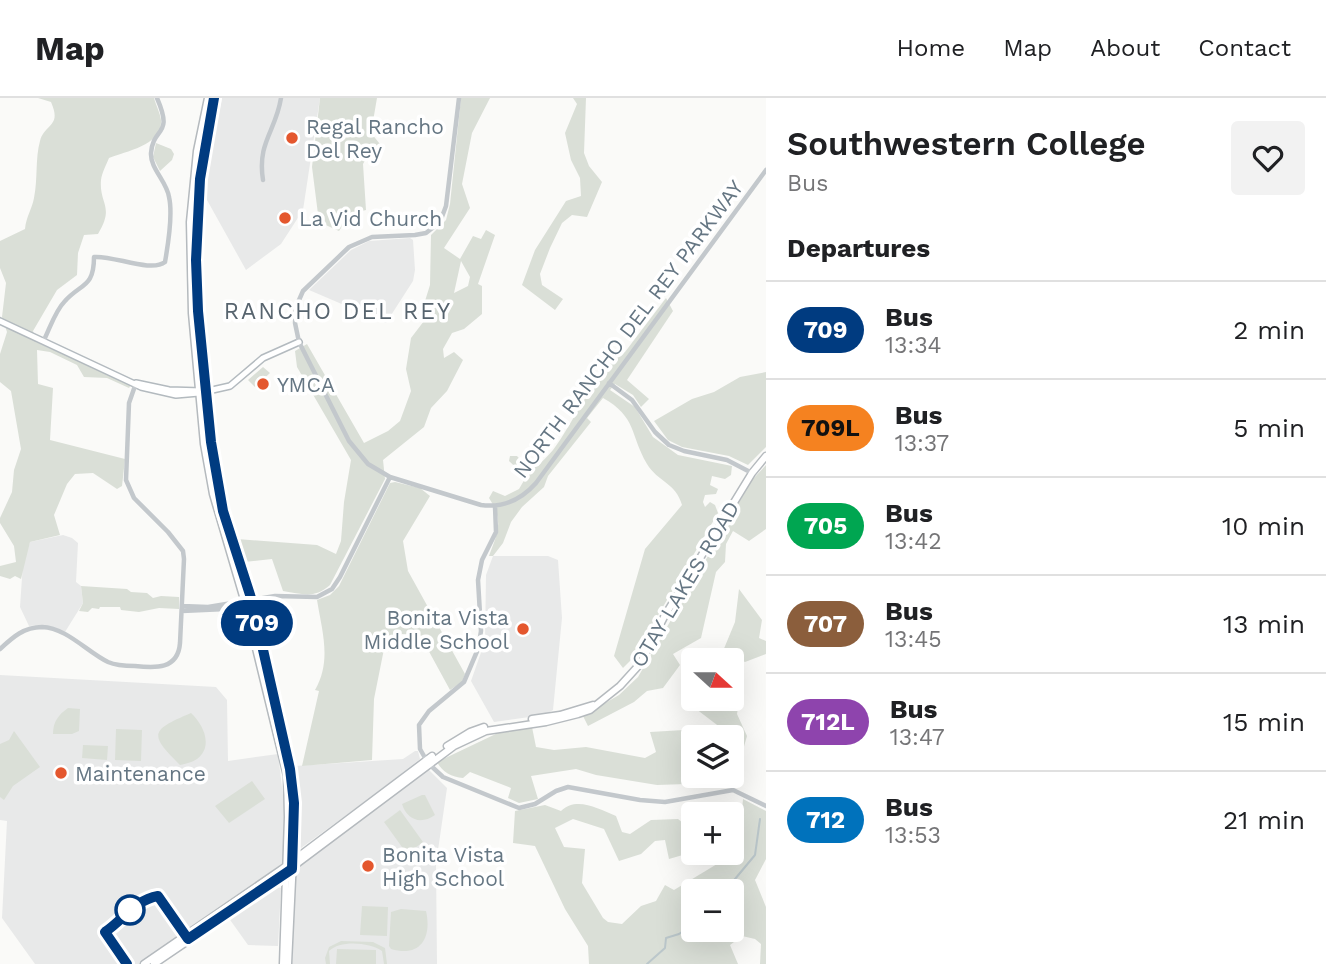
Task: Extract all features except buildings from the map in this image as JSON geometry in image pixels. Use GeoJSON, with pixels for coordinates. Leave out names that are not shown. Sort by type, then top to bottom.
{"type":"FeatureCollection","features":[{"type":"Feature","properties":{"kind":"main road"},"geometry":{"type":"LineString","coordinates":[[208,98],[197,151],[190,222],[190,285],[213,494],[248,602],[291,775],[294,803],[293,846],[285,893],[285,961]]}},
{"type":"Feature","properties":{"kind":"main road"},"geometry":{"type":"LineString","coordinates":[[202,392],[196,283],[196,220],[202,159],[214,98]]}},
{"type":"Feature","properties":{"kind":"main road"},"geometry":{"type":"LineString","coordinates":[[0,321],[136,383],[169,390],[202,392],[230,386],[263,358],[299,341]]}},
{"type":"Feature","properties":{"kind":"main road","name":"OTAY LAKES ROAD"},"geometry":{"type":"LineString","coordinates":[[154,964],[271,883],[314,844],[427,762],[471,736],[503,727],[562,719],[590,710],[620,686],[640,664],[664,617],[752,473],[766,456]]}},
{"type":"Feature","properties":{"kind":"main road"},"geometry":{"type":"LineString","coordinates":[[248,602],[287,776],[289,867],[285,961]]}},
{"type":"Feature","properties":{"kind":"main road","name":"OTAY LAKES ROAD"},"geometry":{"type":"LineString","coordinates":[[144,964],[289,867],[427,762]]}},
{"type":"Feature","properties":{"kind":"main road"},"geometry":{"type":"LineString","coordinates":[[293,846],[301,850],[314,844]]}},
{"type":"Feature","properties":{"kind":"main road"},"geometry":{"type":"LineString","coordinates":[[271,883],[280,885],[285,893]]}},
{"type":"Feature","properties":{"kind":"street"},"geometry":{"type":"LineString","coordinates":[[44,341],[63,302],[90,280],[94,257],[108,256],[128,263],[160,266],[164,264],[170,199],[150,157],[152,146],[164,123],[164,114],[158,98]]}},
{"type":"Feature","properties":{"kind":"street"},"geometry":{"type":"LineString","coordinates":[[263,180],[262,149],[281,98]]}},
{"type":"Feature","properties":{"kind":"street"},"geometry":{"type":"LineString","coordinates":[[459,98],[446,206],[440,222],[426,233],[415,236],[372,237],[356,243],[341,253],[303,291],[295,315],[299,341],[355,451],[368,464],[390,477],[481,505],[495,506],[495,536],[482,560],[478,580],[481,631],[478,649],[464,682],[429,711],[419,725],[419,743],[427,762],[443,777],[516,807],[535,804],[568,787],[665,802],[733,790],[766,806]]}},
{"type":"Feature","properties":{"kind":"street","name":"NORTH RANCHO DEL REY PARKWAY"},"geometry":{"type":"LineString","coordinates":[[495,506],[510,502],[530,490],[766,170]]}},
{"type":"Feature","properties":{"kind":"street"},"geometry":{"type":"LineString","coordinates":[[0,649],[20,632],[45,627],[61,632],[111,663],[163,667],[179,653],[184,559],[181,548],[134,498],[126,480],[129,403],[136,383]]}},
{"type":"Feature","properties":{"kind":"street"},"geometry":{"type":"LineString","coordinates":[[609,383],[632,400],[658,436],[669,445],[727,460],[752,473]]}},
{"type":"Feature","properties":{"kind":"street"},"geometry":{"type":"LineString","coordinates":[[182,609],[248,602],[275,596],[317,597],[332,589],[390,477]]}},
{"type":"Feature","properties":{"kind":"shaded area"},"geometry":{"type":"Polygon","coordinates":[[[38,98],[154,98],[161,120],[160,129],[150,141],[109,158],[101,180],[106,211],[103,225],[98,234],[84,235],[78,253],[77,275],[57,290],[33,331],[36,342],[131,385],[129,388],[107,378],[84,377],[77,365],[50,352],[37,350],[38,384],[53,388],[50,440],[125,459],[122,486],[117,489],[93,473],[75,474],[67,484],[54,515],[60,535],[30,542],[21,579],[15,576],[10,579],[0,576],[0,566],[16,562],[14,546],[0,523],[0,518],[12,492],[14,470],[21,449],[11,391],[0,382],[0,354],[7,332],[2,317],[6,283],[0,268],[0,241],[25,229],[33,202],[40,141],[55,116],[51,102],[38,98]]]}},
{"type":"Feature","properties":{"kind":"shaded area"},"geometry":{"type":"Polygon","coordinates":[[[222,98],[320,98],[303,210],[281,244],[246,270],[207,200],[207,175],[222,98]]]}},
{"type":"Feature","properties":{"kind":"shaded area"},"geometry":{"type":"Polygon","coordinates":[[[320,98],[377,98],[371,133],[384,149],[370,151],[363,164],[366,210],[350,214],[339,231],[319,222],[312,167],[320,98]]]}},
{"type":"Feature","properties":{"kind":"shaded area"},"geometry":{"type":"Polygon","coordinates":[[[461,98],[490,98],[472,133],[462,184],[470,208],[444,248],[460,259],[473,236],[481,239],[486,230],[495,235],[478,284],[482,286],[482,314],[464,329],[452,333],[443,349],[444,358],[454,352],[463,360],[447,391],[431,408],[424,427],[383,460],[385,479],[330,585],[313,594],[283,591],[272,559],[244,562],[237,539],[317,545],[336,554],[341,541],[351,460],[297,367],[295,351],[307,344],[364,443],[388,431],[400,421],[411,391],[406,369],[411,338],[424,321],[425,301],[430,285],[431,235],[446,220],[461,98]],[[461,261],[454,293],[468,286],[470,277],[461,261]]]}},
{"type":"Feature","properties":{"kind":"shaded area"},"geometry":{"type":"Polygon","coordinates":[[[573,98],[586,98],[584,153],[589,166],[602,182],[587,217],[572,215],[562,223],[540,274],[542,285],[563,299],[555,310],[522,285],[535,250],[566,201],[581,196],[580,178],[571,160],[565,133],[577,104],[573,98]]]}},
{"type":"Feature","properties":{"kind":"shaded area"},"geometry":{"type":"Polygon","coordinates":[[[156,143],[171,149],[174,154],[172,160],[160,171],[153,157],[156,143]]]}},
{"type":"Feature","properties":{"kind":"shaded area"},"geometry":{"type":"Polygon","coordinates":[[[413,240],[413,281],[386,323],[309,290],[351,250],[369,241],[413,240]]]}},
{"type":"Feature","properties":{"kind":"shaded area"},"geometry":{"type":"Polygon","coordinates":[[[666,298],[673,311],[627,380],[649,399],[641,407],[633,395],[615,384],[610,390],[635,407],[653,437],[678,455],[732,466],[731,475],[725,479],[712,476],[710,485],[718,489],[716,494],[705,495],[703,502],[705,507],[710,502],[715,505],[718,513],[657,617],[642,649],[623,668],[614,656],[645,549],[682,505],[676,492],[647,464],[622,412],[603,398],[587,418],[591,422],[548,476],[544,487],[522,507],[511,522],[503,543],[493,556],[489,556],[497,533],[498,520],[489,498],[493,491],[505,496],[519,489],[526,477],[509,461],[510,456],[517,456],[525,465],[538,466],[561,439],[605,370],[625,352],[666,298]]]}},
{"type":"Feature","properties":{"kind":"shaded area"},"geometry":{"type":"Polygon","coordinates":[[[263,367],[270,373],[255,387],[248,380],[263,367]]]}},
{"type":"Feature","properties":{"kind":"shaded area"},"geometry":{"type":"Polygon","coordinates":[[[766,372],[766,447],[748,465],[729,456],[682,447],[668,440],[654,421],[692,399],[714,392],[740,377],[766,372]]]}},
{"type":"Feature","properties":{"kind":"shaded area"},"geometry":{"type":"Polygon","coordinates":[[[766,465],[766,529],[749,541],[733,531],[726,544],[725,562],[716,572],[701,638],[673,654],[680,665],[663,688],[647,691],[634,702],[588,726],[583,716],[619,695],[638,677],[752,480],[766,465]]]}},
{"type":"Feature","properties":{"kind":"shaded area"},"geometry":{"type":"Polygon","coordinates":[[[390,483],[420,488],[430,496],[403,541],[408,571],[465,674],[462,682],[450,690],[420,635],[402,634],[384,649],[374,699],[372,760],[302,766],[319,691],[315,690],[324,657],[317,600],[330,595],[339,586],[390,483]]]}},
{"type":"Feature","properties":{"kind":"shaded area"},"geometry":{"type":"Polygon","coordinates":[[[63,535],[78,543],[76,582],[81,586],[83,603],[65,632],[39,625],[29,626],[20,607],[23,563],[30,542],[63,535]]]}},
{"type":"Feature","properties":{"kind":"shaded area","name":"Bonita Vista Middle School"},"geometry":{"type":"Polygon","coordinates":[[[493,556],[548,556],[558,560],[562,618],[553,710],[544,715],[494,722],[471,681],[485,641],[486,575],[493,556]]]}},
{"type":"Feature","properties":{"kind":"shaded area"},"geometry":{"type":"Polygon","coordinates":[[[81,586],[127,589],[131,592],[147,593],[153,598],[179,597],[179,609],[159,608],[139,612],[121,610],[120,607],[100,607],[92,608],[88,612],[79,611],[83,603],[81,586]]]}},
{"type":"Feature","properties":{"kind":"shaded area"},"geometry":{"type":"Polygon","coordinates":[[[739,589],[762,620],[759,638],[766,641],[766,654],[745,662],[744,648],[724,648],[735,622],[739,589]]]}},
{"type":"Feature","properties":{"kind":"shaded area"},"geometry":{"type":"Polygon","coordinates":[[[0,675],[216,687],[227,700],[228,761],[278,754],[284,804],[283,863],[140,964],[35,964],[2,918],[7,821],[0,820],[0,675]]]}},
{"type":"Feature","properties":{"kind":"shaded area"},"geometry":{"type":"Polygon","coordinates":[[[68,708],[80,709],[79,731],[72,734],[53,734],[57,719],[68,708]]]}},
{"type":"Feature","properties":{"kind":"shaded area"},"geometry":{"type":"Polygon","coordinates":[[[699,711],[737,711],[742,725],[717,725],[699,711]]]}},
{"type":"Feature","properties":{"kind":"shaded area"},"geometry":{"type":"Polygon","coordinates":[[[191,713],[203,729],[205,748],[197,759],[180,765],[163,746],[158,734],[168,724],[191,713]]]}},
{"type":"Feature","properties":{"kind":"shaded area"},"geometry":{"type":"Polygon","coordinates":[[[532,727],[536,747],[554,750],[586,747],[645,758],[656,752],[650,732],[681,730],[681,784],[657,785],[576,769],[531,776],[538,799],[519,803],[508,798],[511,788],[470,772],[463,778],[455,776],[439,766],[437,762],[500,732],[532,727]]]}},
{"type":"Feature","properties":{"kind":"shaded area"},"geometry":{"type":"Polygon","coordinates":[[[116,729],[142,730],[141,761],[115,760],[116,729]]]}},
{"type":"Feature","properties":{"kind":"shaded area"},"geometry":{"type":"Polygon","coordinates":[[[14,731],[40,767],[13,786],[4,800],[0,797],[0,744],[9,740],[14,731]]]}},
{"type":"Feature","properties":{"kind":"shaded area"},"geometry":{"type":"Polygon","coordinates":[[[83,745],[108,746],[107,760],[82,758],[83,745]]]}},
{"type":"Feature","properties":{"kind":"shaded area"},"geometry":{"type":"Polygon","coordinates":[[[418,751],[420,759],[374,795],[301,848],[296,843],[298,810],[295,766],[403,759],[418,751]]]}},
{"type":"Feature","properties":{"kind":"shaded area","name":"Bonita Vista High School"},"geometry":{"type":"Polygon","coordinates":[[[427,768],[447,788],[436,864],[437,964],[292,964],[296,869],[427,768]]]}},
{"type":"Feature","properties":{"kind":"shaded area"},"geometry":{"type":"Polygon","coordinates":[[[252,781],[265,799],[229,823],[215,806],[252,781]]]}},
{"type":"Feature","properties":{"kind":"shaded area"},"geometry":{"type":"Polygon","coordinates":[[[425,795],[435,815],[425,820],[411,817],[402,804],[425,795]]]}},
{"type":"Feature","properties":{"kind":"shaded area"},"geometry":{"type":"Polygon","coordinates":[[[743,799],[766,811],[766,859],[755,880],[766,907],[766,964],[760,964],[761,944],[755,939],[744,936],[744,879],[692,879],[715,865],[744,865],[743,799]]]}},
{"type":"Feature","properties":{"kind":"shaded area"},"geometry":{"type":"Polygon","coordinates":[[[574,804],[581,804],[616,816],[622,832],[630,834],[651,820],[678,819],[681,821],[681,856],[669,859],[665,840],[655,841],[641,854],[619,861],[604,829],[573,819],[555,828],[564,847],[585,849],[582,883],[608,922],[622,924],[641,906],[656,901],[665,885],[674,890],[681,886],[681,942],[734,942],[730,945],[738,964],[589,964],[588,946],[565,909],[535,846],[513,843],[515,811],[545,805],[561,811],[574,804]]]}},
{"type":"Feature","properties":{"kind":"shaded area"},"geometry":{"type":"Polygon","coordinates":[[[400,810],[423,842],[407,854],[384,822],[400,810]]]}},
{"type":"Feature","properties":{"kind":"shaded area"},"geometry":{"type":"Polygon","coordinates":[[[275,886],[281,888],[278,946],[248,945],[228,917],[275,886]]]}},
{"type":"Feature","properties":{"kind":"shaded area"},"geometry":{"type":"Polygon","coordinates":[[[362,906],[388,907],[387,936],[360,935],[362,906]]]}},
{"type":"Feature","properties":{"kind":"shaded area"},"geometry":{"type":"Polygon","coordinates":[[[401,909],[426,911],[425,937],[417,948],[410,951],[391,949],[389,946],[391,912],[401,909]]]}},
{"type":"Feature","properties":{"kind":"shaded area"},"geometry":{"type":"Polygon","coordinates":[[[341,941],[373,942],[385,948],[387,964],[384,964],[382,951],[376,948],[347,944],[329,951],[330,964],[326,964],[329,947],[341,941]]]}},
{"type":"Feature","properties":{"kind":"shaded area"},"geometry":{"type":"Polygon","coordinates":[[[337,949],[376,950],[376,964],[336,964],[337,949]]]}},
{"type":"Feature","properties":{"kind":"waterway"},"geometry":{"type":"LineString","coordinates":[[735,879],[755,855],[760,819]]}},
{"type":"Feature","properties":{"kind":"waterway"},"geometry":{"type":"LineString","coordinates":[[647,964],[665,948],[666,938],[681,933]]}},
{"type":"Feature","properties":{"kind":"bus line","name":"709"},"geometry":{"type":"LineString","coordinates":[[127,964],[105,932],[121,921],[123,914],[137,905],[158,896],[188,939],[292,869],[295,817],[290,769],[252,601],[223,511],[211,442],[198,311],[196,220],[204,150],[214,98]]}},
{"type":"Feature","properties":{"kind":"place","name":"Regal Rancho Del Rey"},"geometry":{"type":"Point","coordinates":[292,138]}},
{"type":"Feature","properties":{"kind":"place","name":"La Vid Church"},"geometry":{"type":"Point","coordinates":[285,218]}},
{"type":"Feature","properties":{"kind":"place","name":"YMCA"},"geometry":{"type":"Point","coordinates":[263,384]}},
{"type":"Feature","properties":{"kind":"place","name":"Bonita Vista Middle School"},"geometry":{"type":"Point","coordinates":[523,629]}},
{"type":"Feature","properties":{"kind":"place","name":"Maintenance"},"geometry":{"type":"Point","coordinates":[61,773]}},
{"type":"Feature","properties":{"kind":"place","name":"Bonita Vista High School"},"geometry":{"type":"Point","coordinates":[368,866]}},
{"type":"Feature","properties":{"kind":"district","name":"RANCHO DEL REY"},"geometry":{"type":"Point","coordinates":[338,311]}}]}
